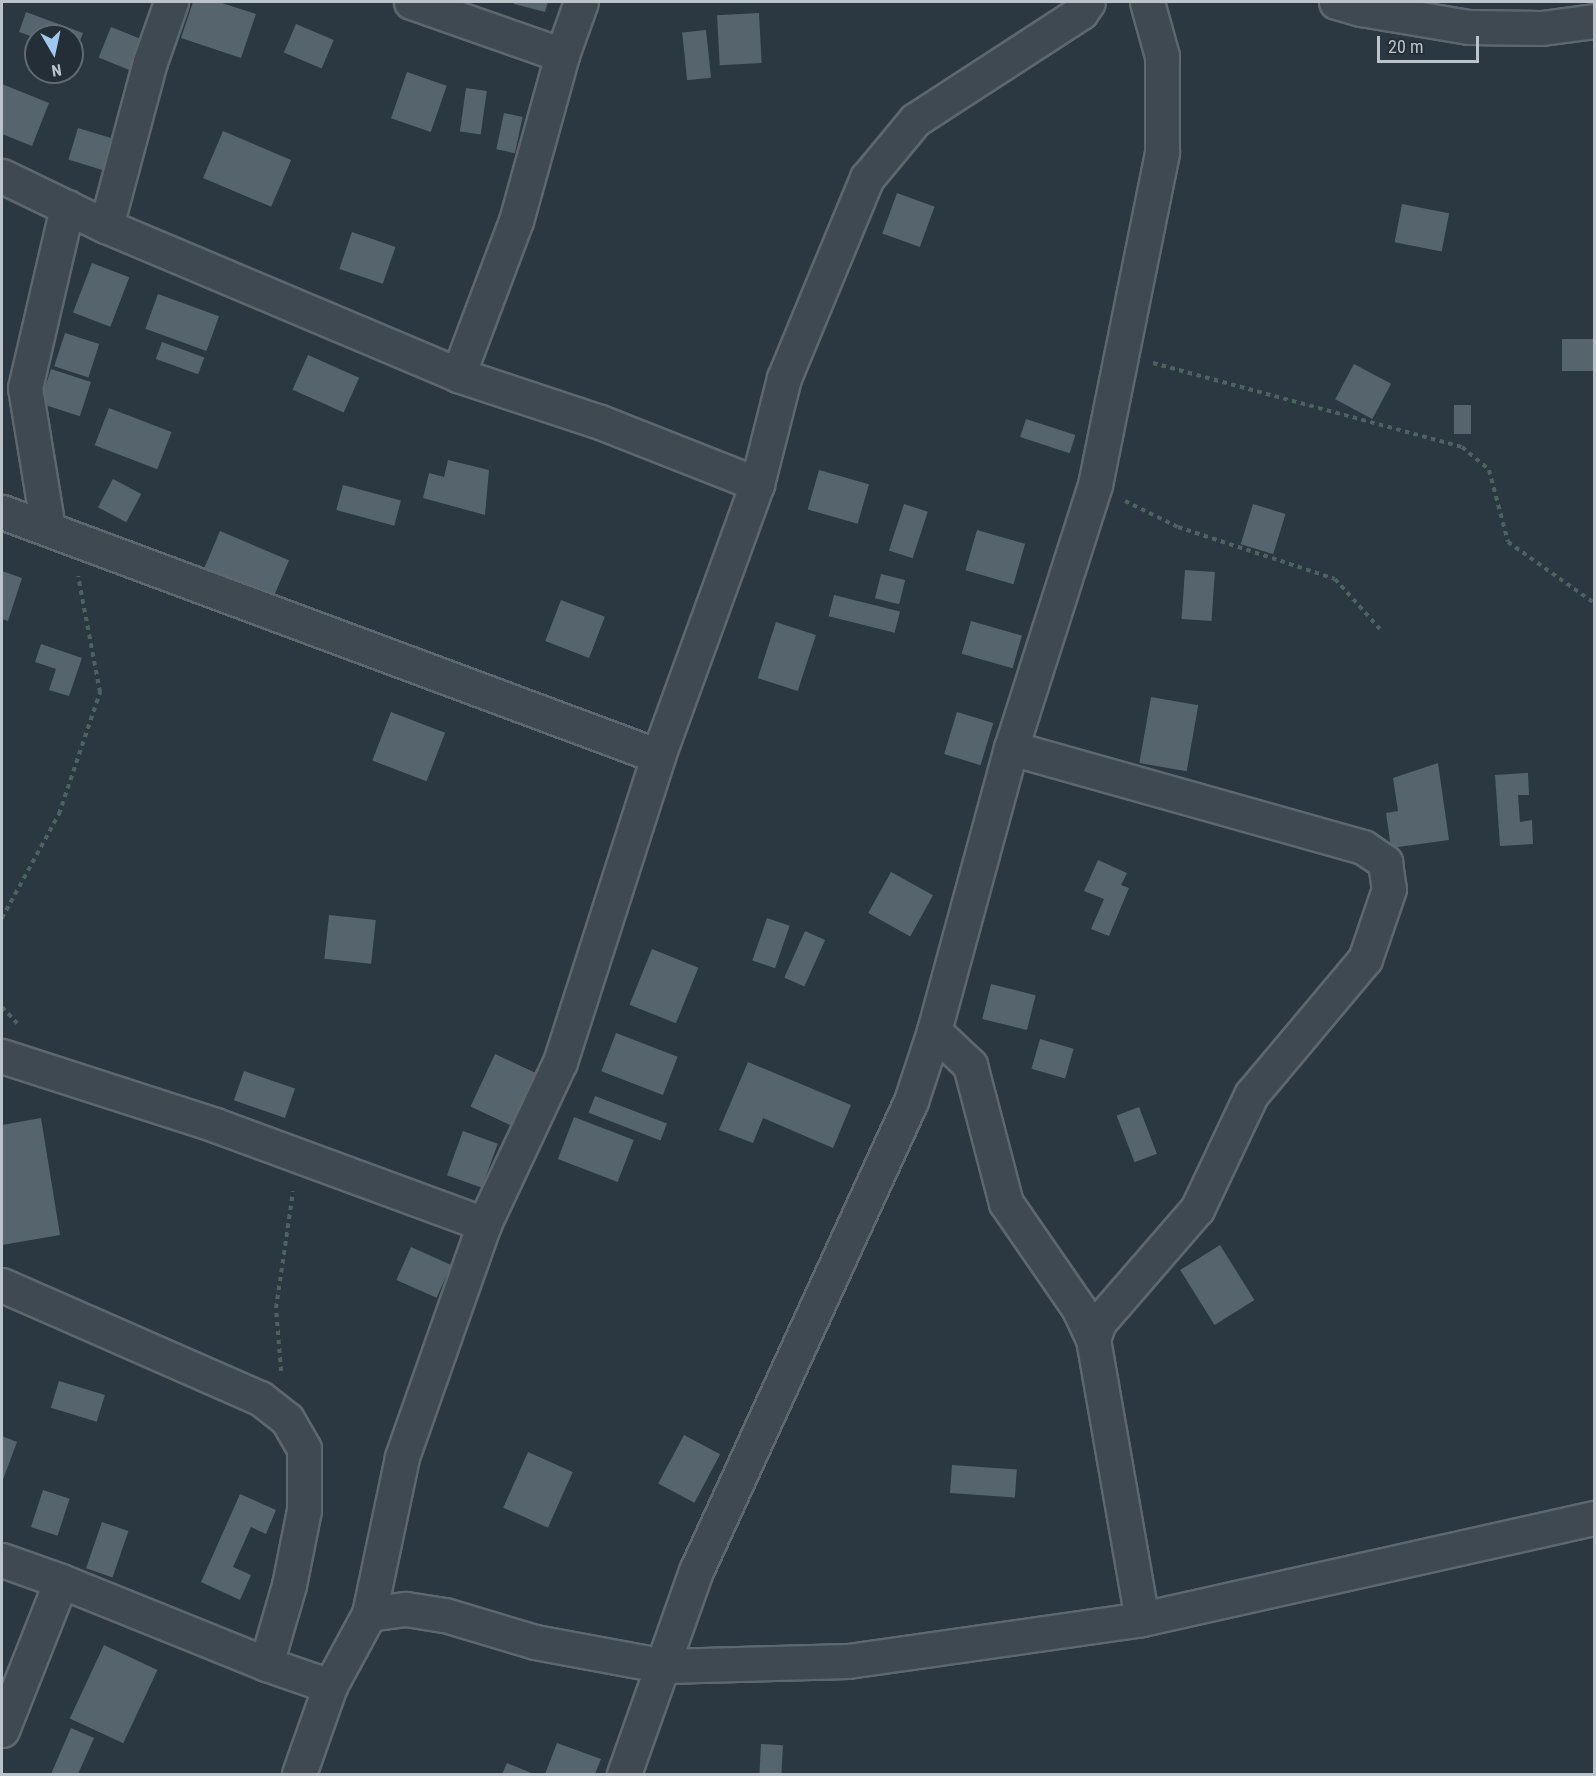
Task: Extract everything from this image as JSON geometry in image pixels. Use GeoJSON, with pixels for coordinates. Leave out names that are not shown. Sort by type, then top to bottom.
{"type":"FeatureCollection","features":[{"type":"Feature","properties":{"kind":"street"},"geometry":{"type":"LineString","coordinates":[[106,226],[150,62],[171,2]]}},
{"type":"Feature","properties":{"kind":"street"},"geometry":{"type":"LineString","coordinates":[[411,2],[562,55]]}},
{"type":"Feature","properties":{"kind":"street"},"geometry":{"type":"LineString","coordinates":[[458,375],[516,221],[562,55],[581,2]]}},
{"type":"Feature","properties":{"kind":"street"},"geometry":{"type":"LineString","coordinates":[[299,1774],[330,1686],[369,1614],[402,1457],[484,1224],[560,1062],[658,756],[757,484],[784,378],[867,178],[915,120],[1081,12],[1088,2]]}},
{"type":"Feature","properties":{"kind":"street"},"geometry":{"type":"LineString","coordinates":[[624,1774],[665,1666],[696,1571],[911,1101],[934,1031],[1011,748],[1095,485],[1162,152],[1162,56],[1147,2]]}},
{"type":"Feature","properties":{"kind":"street"},"geometry":{"type":"LineString","coordinates":[[1336,2],[1361,9],[1468,27],[1542,28],[1594,21]]}},
{"type":"Feature","properties":{"kind":"street"},"geometry":{"type":"LineString","coordinates":[[2,176],[106,226],[458,375],[600,422],[757,484]]}},
{"type":"Feature","properties":{"kind":"street"},"geometry":{"type":"LineString","coordinates":[[60,533],[24,388],[67,207]]}},
{"type":"Feature","properties":{"kind":"street"},"geometry":{"type":"LineString","coordinates":[[2,512],[658,756]]}},
{"type":"Feature","properties":{"kind":"street"},"geometry":{"type":"LineString","coordinates":[[1011,748],[1363,847],[1385,862],[1389,889],[1365,959],[1251,1095],[1197,1209],[1099,1322],[1093,1339]]}},
{"type":"Feature","properties":{"kind":"street"},"geometry":{"type":"LineString","coordinates":[[934,1031],[970,1065],[1006,1203],[1079,1309],[1093,1339],[1142,1618]]}},
{"type":"Feature","properties":{"kind":"street"},"geometry":{"type":"LineString","coordinates":[[2,1056],[215,1125],[484,1224]]}},
{"type":"Feature","properties":{"kind":"street"},"geometry":{"type":"LineString","coordinates":[[2,1285],[260,1398],[287,1419],[304,1449],[304,1510],[289,1585],[266,1664]]}},
{"type":"Feature","properties":{"kind":"street"},"geometry":{"type":"LineString","coordinates":[[369,1614],[406,1609],[445,1615],[535,1642],[665,1666],[848,1661],[1142,1618],[1594,1518]]}},
{"type":"Feature","properties":{"kind":"street"},"geometry":{"type":"LineString","coordinates":[[2,1560],[61,1581],[266,1664],[330,1686]]}},
{"type":"Feature","properties":{"kind":"street"},"geometry":{"type":"LineString","coordinates":[[2,1730],[61,1581]]}},
{"type":"Feature","properties":{"kind":"path"},"geometry":{"type":"LineString","coordinates":[[1122,354],[1462,447],[1489,470],[1508,542],[1594,603]]}},
{"type":"Feature","properties":{"kind":"path"},"geometry":{"type":"LineString","coordinates":[[1095,485],[1178,527],[1335,579],[1380,629]]}},
{"type":"Feature","properties":{"kind":"path"},"geometry":{"type":"LineString","coordinates":[[2,918],[59,814],[100,692],[60,533]]}},
{"type":"Feature","properties":{"kind":"path"},"geometry":{"type":"LineString","coordinates":[[287,1419],[276,1308],[298,1156]]}},
{"type":"Feature","properties":{"kind":"building"},"geometry":{"type":"Polygon","coordinates":[[[193,2],[219,2],[256,14],[241,58],[181,38],[193,2]]]}},
{"type":"Feature","properties":{"kind":"building"},"geometry":{"type":"Polygon","coordinates":[[[514,2],[548,2],[545,12],[514,4],[514,2]]]}},
{"type":"Feature","properties":{"kind":"building"},"geometry":{"type":"Polygon","coordinates":[[[26,12],[59,24],[24,24],[24,34],[19,32],[26,12]]]}},
{"type":"Feature","properties":{"kind":"building"},"geometry":{"type":"Polygon","coordinates":[[[759,13],[762,63],[720,65],[717,15],[759,13]]]}},
{"type":"Feature","properties":{"kind":"building"},"geometry":{"type":"Polygon","coordinates":[[[296,24],[334,40],[322,69],[284,53],[296,24]]]}},
{"type":"Feature","properties":{"kind":"building"},"geometry":{"type":"Polygon","coordinates":[[[111,27],[143,40],[131,71],[99,58],[111,27]]]}},
{"type":"Feature","properties":{"kind":"building"},"geometry":{"type":"Polygon","coordinates":[[[706,30],[711,78],[687,80],[682,33],[706,30]]]}},
{"type":"Feature","properties":{"kind":"building"},"geometry":{"type":"Polygon","coordinates":[[[407,72],[447,86],[431,132],[391,118],[407,72]]]}},
{"type":"Feature","properties":{"kind":"building"},"geometry":{"type":"Polygon","coordinates":[[[2,84],[49,103],[32,146],[2,134],[2,84]]]}},
{"type":"Feature","properties":{"kind":"building"},"geometry":{"type":"Polygon","coordinates":[[[466,88],[487,91],[481,134],[460,132],[466,88]]]}},
{"type":"Feature","properties":{"kind":"building"},"geometry":{"type":"Polygon","coordinates":[[[504,113],[523,117],[515,153],[496,149],[504,113]]]}},
{"type":"Feature","properties":{"kind":"building"},"geometry":{"type":"Polygon","coordinates":[[[78,128],[114,139],[105,171],[68,160],[78,128]]]}},
{"type":"Feature","properties":{"kind":"building"},"geometry":{"type":"Polygon","coordinates":[[[223,131],[291,160],[271,207],[203,178],[223,131]]]}},
{"type":"Feature","properties":{"kind":"building"},"geometry":{"type":"Polygon","coordinates":[[[897,193],[935,207],[920,247],[882,233],[897,193]]]}},
{"type":"Feature","properties":{"kind":"building"},"geometry":{"type":"Polygon","coordinates":[[[1402,204],[1449,213],[1442,251],[1395,242],[1402,204]]]}},
{"type":"Feature","properties":{"kind":"building"},"geometry":{"type":"Polygon","coordinates":[[[352,232],[395,247],[383,284],[339,269],[352,232]]]}},
{"type":"Feature","properties":{"kind":"building"},"geometry":{"type":"Polygon","coordinates":[[[92,263],[129,277],[110,327],[73,312],[92,263]]]}},
{"type":"Feature","properties":{"kind":"building"},"geometry":{"type":"Polygon","coordinates":[[[158,294],[219,316],[206,351],[145,329],[158,294]]]}},
{"type":"Feature","properties":{"kind":"building"},"geometry":{"type":"Polygon","coordinates":[[[65,333],[99,344],[88,377],[54,366],[65,333]]]}},
{"type":"Feature","properties":{"kind":"building"},"geometry":{"type":"Polygon","coordinates":[[[1562,339],[1594,339],[1594,371],[1562,371],[1562,339]]]}},
{"type":"Feature","properties":{"kind":"building"},"geometry":{"type":"Polygon","coordinates":[[[162,342],[204,357],[198,374],[156,359],[162,342]]]}},
{"type":"Feature","properties":{"kind":"building"},"geometry":{"type":"Polygon","coordinates":[[[308,355],[359,378],[344,412],[293,390],[308,355]]]}},
{"type":"Feature","properties":{"kind":"building"},"geometry":{"type":"Polygon","coordinates":[[[1354,364],[1391,384],[1372,419],[1335,399],[1354,364]]]}},
{"type":"Feature","properties":{"kind":"building"},"geometry":{"type":"Polygon","coordinates":[[[51,369],[91,382],[80,416],[40,403],[51,369]]]}},
{"type":"Feature","properties":{"kind":"building"},"geometry":{"type":"Polygon","coordinates":[[[1454,405],[1471,405],[1471,434],[1454,434],[1454,405]]]}},
{"type":"Feature","properties":{"kind":"building"},"geometry":{"type":"Polygon","coordinates":[[[109,408],[172,432],[157,469],[95,445],[109,408]]]}},
{"type":"Feature","properties":{"kind":"building"},"geometry":{"type":"Polygon","coordinates":[[[1026,419],[1075,435],[1070,453],[1020,437],[1026,419]]]}},
{"type":"Feature","properties":{"kind":"building"},"geometry":{"type":"Polygon","coordinates":[[[448,460],[489,470],[485,515],[423,498],[429,473],[444,477],[448,460]]]}},
{"type":"Feature","properties":{"kind":"building"},"geometry":{"type":"Polygon","coordinates":[[[819,470],[869,484],[858,524],[808,509],[819,470]]]}},
{"type":"Feature","properties":{"kind":"building"},"geometry":{"type":"Polygon","coordinates":[[[113,479],[141,494],[126,522],[98,507],[113,479]]]}},
{"type":"Feature","properties":{"kind":"building"},"geometry":{"type":"Polygon","coordinates":[[[343,485],[401,501],[394,526],[336,510],[343,485]]]}},
{"type":"Feature","properties":{"kind":"building"},"geometry":{"type":"Polygon","coordinates":[[[904,504],[928,512],[913,558],[889,551],[904,504]]]}},
{"type":"Feature","properties":{"kind":"building"},"geometry":{"type":"Polygon","coordinates":[[[1253,504],[1286,514],[1273,554],[1241,544],[1253,504]]]}},
{"type":"Feature","properties":{"kind":"building"},"geometry":{"type":"Polygon","coordinates":[[[977,530],[1025,544],[1013,584],[965,570],[977,530]]]}},
{"type":"Feature","properties":{"kind":"building"},"geometry":{"type":"Polygon","coordinates":[[[220,531],[289,560],[272,600],[203,571],[220,531]]]}},
{"type":"Feature","properties":{"kind":"building"},"geometry":{"type":"Polygon","coordinates":[[[1185,570],[1215,572],[1212,621],[1182,619],[1185,570]]]}},
{"type":"Feature","properties":{"kind":"building"},"geometry":{"type":"Polygon","coordinates":[[[2,571],[22,578],[8,621],[2,619],[2,571]]]}},
{"type":"Feature","properties":{"kind":"building"},"geometry":{"type":"Polygon","coordinates":[[[881,574],[905,580],[899,604],[875,598],[881,574]]]}},
{"type":"Feature","properties":{"kind":"building"},"geometry":{"type":"Polygon","coordinates":[[[834,595],[900,611],[895,633],[829,616],[834,595]]]}},
{"type":"Feature","properties":{"kind":"building"},"geometry":{"type":"Polygon","coordinates":[[[561,600],[605,617],[589,658],[545,641],[561,600]]]}},
{"type":"Feature","properties":{"kind":"building"},"geometry":{"type":"Polygon","coordinates":[[[971,621],[1022,636],[1013,668],[962,654],[971,621]]]}},
{"type":"Feature","properties":{"kind":"building"},"geometry":{"type":"Polygon","coordinates":[[[776,622],[816,635],[798,691],[758,678],[776,622]]]}},
{"type":"Feature","properties":{"kind":"building"},"geometry":{"type":"Polygon","coordinates":[[[41,644],[82,658],[69,696],[49,690],[56,669],[35,662],[41,644]]]}},
{"type":"Feature","properties":{"kind":"building"},"geometry":{"type":"Polygon","coordinates":[[[1151,697],[1198,705],[1187,771],[1139,763],[1151,697]]]}},
{"type":"Feature","properties":{"kind":"building"},"geometry":{"type":"Polygon","coordinates":[[[391,712],[445,733],[427,781],[372,761],[391,712]]]}},
{"type":"Feature","properties":{"kind":"building"},"geometry":{"type":"Polygon","coordinates":[[[957,712],[993,723],[980,765],[944,754],[957,712]]]}},
{"type":"Feature","properties":{"kind":"building"},"geometry":{"type":"Polygon","coordinates":[[[1438,763],[1449,840],[1391,848],[1386,813],[1398,811],[1393,778],[1438,763]]]}},
{"type":"Feature","properties":{"kind":"building"},"geometry":{"type":"Polygon","coordinates":[[[1528,773],[1529,795],[1518,795],[1520,822],[1532,820],[1533,844],[1500,846],[1495,775],[1528,773]]]}},
{"type":"Feature","properties":{"kind":"building"},"geometry":{"type":"Polygon","coordinates":[[[1098,860],[1127,873],[1121,885],[1129,888],[1109,936],[1091,929],[1104,899],[1084,891],[1098,860]]]}},
{"type":"Feature","properties":{"kind":"building"},"geometry":{"type":"Polygon","coordinates":[[[891,872],[933,895],[910,936],[868,913],[891,872]]]}},
{"type":"Feature","properties":{"kind":"building"},"geometry":{"type":"Polygon","coordinates":[[[329,915],[376,920],[371,964],[324,959],[329,915]]]}},
{"type":"Feature","properties":{"kind":"building"},"geometry":{"type":"Polygon","coordinates":[[[767,918],[790,926],[775,968],[752,961],[767,918]]]}},
{"type":"Feature","properties":{"kind":"building"},"geometry":{"type":"Polygon","coordinates":[[[805,931],[825,940],[804,987],[784,978],[805,931]]]}},
{"type":"Feature","properties":{"kind":"building"},"geometry":{"type":"Polygon","coordinates":[[[652,949],[698,968],[676,1023],[630,1005],[652,949]]]}},
{"type":"Feature","properties":{"kind":"building"},"geometry":{"type":"Polygon","coordinates":[[[991,984],[1036,995],[1027,1030],[982,1019],[991,984]]]}},
{"type":"Feature","properties":{"kind":"building"},"geometry":{"type":"Polygon","coordinates":[[[616,1033],[678,1057],[663,1095],[601,1071],[616,1033]]]}},
{"type":"Feature","properties":{"kind":"building"},"geometry":{"type":"Polygon","coordinates":[[[1040,1039],[1074,1049],[1065,1078],[1031,1069],[1040,1039]]]}},
{"type":"Feature","properties":{"kind":"building"},"geometry":{"type":"Polygon","coordinates":[[[495,1054],[536,1073],[511,1126],[470,1107],[495,1054]]]}},
{"type":"Feature","properties":{"kind":"building"},"geometry":{"type":"Polygon","coordinates":[[[748,1062],[851,1105],[833,1148],[763,1118],[753,1143],[719,1130],[748,1062]]]}},
{"type":"Feature","properties":{"kind":"building"},"geometry":{"type":"Polygon","coordinates":[[[244,1071],[295,1089],[285,1118],[234,1100],[244,1071]]]}},
{"type":"Feature","properties":{"kind":"building"},"geometry":{"type":"Polygon","coordinates":[[[595,1096],[667,1124],[660,1140],[589,1113],[595,1096]]]}},
{"type":"Feature","properties":{"kind":"building"},"geometry":{"type":"Polygon","coordinates":[[[1139,1107],[1157,1154],[1135,1162],[1117,1116],[1139,1107]]]}},
{"type":"Feature","properties":{"kind":"building"},"geometry":{"type":"Polygon","coordinates":[[[574,1117],[634,1140],[618,1182],[558,1159],[574,1117]]]}},
{"type":"Feature","properties":{"kind":"building"},"geometry":{"type":"Polygon","coordinates":[[[41,1118],[60,1235],[2,1245],[2,1125],[41,1118]]]}},
{"type":"Feature","properties":{"kind":"building"},"geometry":{"type":"Polygon","coordinates":[[[463,1131],[498,1144],[482,1188],[447,1175],[463,1131]]]}},
{"type":"Feature","properties":{"kind":"building"},"geometry":{"type":"Polygon","coordinates":[[[1220,1245],[1254,1300],[1215,1325],[1180,1270],[1220,1245]]]}},
{"type":"Feature","properties":{"kind":"building"},"geometry":{"type":"Polygon","coordinates":[[[411,1247],[451,1265],[437,1298],[396,1280],[411,1247]]]}},
{"type":"Feature","properties":{"kind":"building"},"geometry":{"type":"Polygon","coordinates":[[[59,1381],[105,1395],[97,1422],[51,1408],[59,1381]]]}},
{"type":"Feature","properties":{"kind":"building"},"geometry":{"type":"Polygon","coordinates":[[[684,1435],[720,1454],[694,1503],[658,1484],[684,1435]]]}},
{"type":"Feature","properties":{"kind":"building"},"geometry":{"type":"Polygon","coordinates":[[[2,1436],[17,1442],[2,1482],[2,1436]]]}},
{"type":"Feature","properties":{"kind":"building"},"geometry":{"type":"Polygon","coordinates":[[[528,1452],[573,1472],[548,1528],[503,1508],[528,1452]]]}},
{"type":"Feature","properties":{"kind":"building"},"geometry":{"type":"Polygon","coordinates":[[[952,1465],[1017,1470],[1015,1497],[950,1493],[952,1465]]]}},
{"type":"Feature","properties":{"kind":"building"},"geometry":{"type":"Polygon","coordinates":[[[43,1490],[70,1499],[58,1536],[31,1527],[43,1490]]]}},
{"type":"Feature","properties":{"kind":"building"},"geometry":{"type":"Polygon","coordinates":[[[240,1494],[276,1510],[266,1534],[251,1527],[233,1567],[251,1575],[240,1600],[201,1582],[240,1494]]]}},
{"type":"Feature","properties":{"kind":"building"},"geometry":{"type":"Polygon","coordinates":[[[102,1522],[128,1531],[113,1577],[86,1568],[102,1522]]]}},
{"type":"Feature","properties":{"kind":"building"},"geometry":{"type":"Polygon","coordinates":[[[104,1645],[157,1670],[123,1743],[70,1718],[104,1645]]]}},
{"type":"Feature","properties":{"kind":"building"},"geometry":{"type":"Polygon","coordinates":[[[71,1728],[94,1738],[78,1774],[51,1774],[71,1728]]]}},
{"type":"Feature","properties":{"kind":"building"},"geometry":{"type":"Polygon","coordinates":[[[557,1743],[601,1759],[595,1774],[545,1774],[557,1743]]]}},
{"type":"Feature","properties":{"kind":"building"},"geometry":{"type":"Polygon","coordinates":[[[761,1744],[783,1745],[781,1774],[759,1774],[761,1744]]]}},
{"type":"Feature","properties":{"kind":"building"},"geometry":{"type":"Polygon","coordinates":[[[507,1763],[534,1774],[502,1774],[507,1763]]]}}]}
